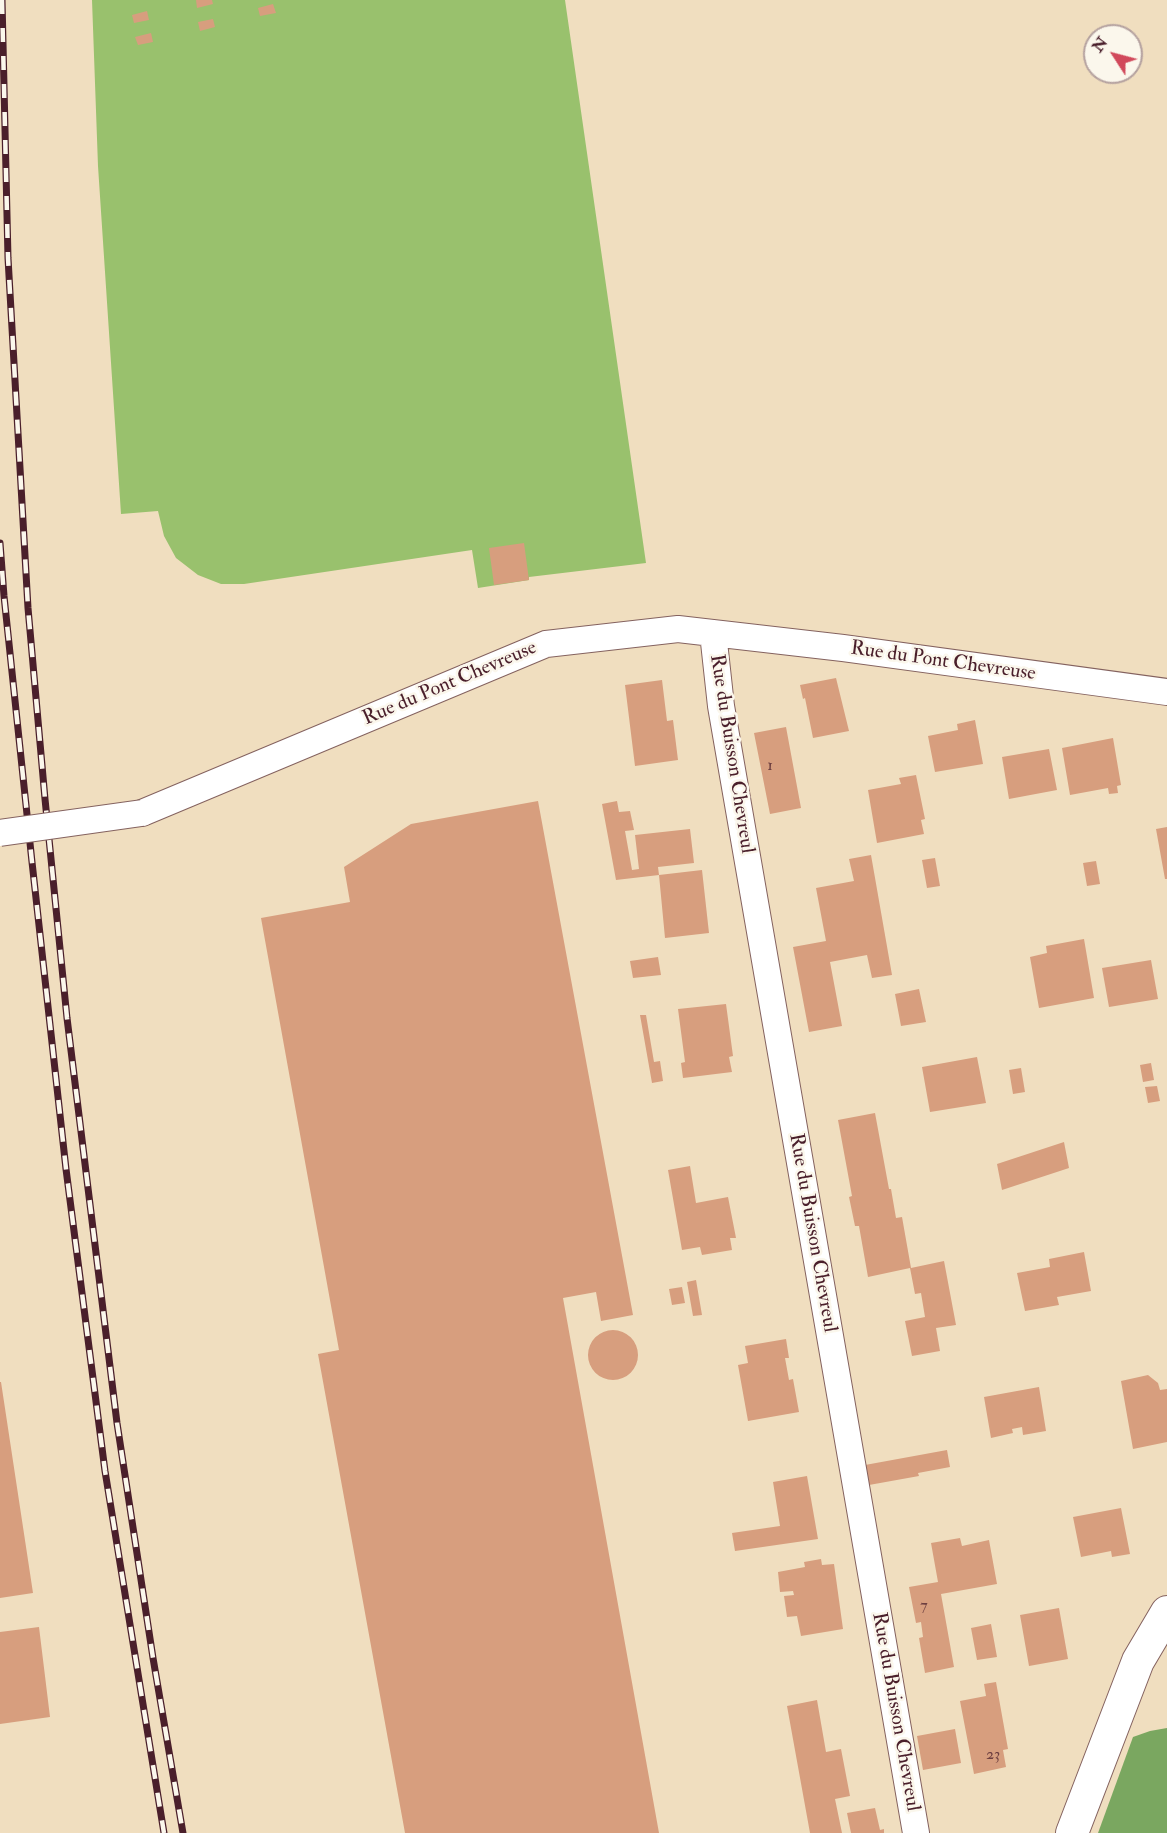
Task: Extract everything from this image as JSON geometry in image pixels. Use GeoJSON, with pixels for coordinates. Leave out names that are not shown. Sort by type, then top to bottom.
{"type":"FeatureCollection","features":[{"type":"Feature","properties":{"kind":"street","name":"Rue du Pont Chevreuse"},"geometry":{"type":"LineString","coordinates":[[0,833],[142,813],[546,644],[678,629],[843,648],[1167,692]]}},
{"type":"Feature","properties":{"kind":"street","name":"Rue du Buisson Chevreul"},"geometry":{"type":"LineString","coordinates":[[713,633],[723,718],[916,1833]]}},
{"type":"Feature","properties":{"kind":"street"},"geometry":{"type":"LineString","coordinates":[[1072,1833],[1138,1661],[1167,1612]]}},
{"type":"Feature","properties":{"kind":"green space"},"geometry":{"type":"Polygon","coordinates":[[[92,0],[565,0],[646,563],[529,577],[529,580],[478,588],[472,550],[244,584],[221,584],[198,575],[176,558],[164,536],[158,511],[121,514],[98,166],[92,0]]]}},
{"type":"Feature","properties":{"kind":"green space"},"geometry":{"type":"Polygon","coordinates":[[[1167,1728],[1167,1833],[1098,1833],[1133,1737],[1167,1728]]]}},
{"type":"Feature","properties":{"kind":"building"},"geometry":{"type":"Polygon","coordinates":[[[196,0],[212,0],[213,4],[197,8],[196,0]]]}},
{"type":"Feature","properties":{"kind":"building"},"geometry":{"type":"Polygon","coordinates":[[[273,4],[276,13],[260,16],[258,8],[273,4]]]}},
{"type":"Feature","properties":{"kind":"building"},"geometry":{"type":"Polygon","coordinates":[[[147,11],[149,20],[134,23],[132,15],[147,11]]]}},
{"type":"Feature","properties":{"kind":"building"},"geometry":{"type":"Polygon","coordinates":[[[213,19],[215,27],[200,31],[198,22],[213,19]]]}},
{"type":"Feature","properties":{"kind":"building"},"geometry":{"type":"Polygon","coordinates":[[[151,33],[153,42],[138,45],[135,37],[151,33]]]}},
{"type":"Feature","properties":{"kind":"building"},"geometry":{"type":"Polygon","coordinates":[[[524,543],[529,580],[494,585],[489,548],[524,543]]]}},
{"type":"Feature","properties":{"kind":"building"},"geometry":{"type":"Polygon","coordinates":[[[836,678],[849,731],[813,738],[800,685],[836,678]]]}},
{"type":"Feature","properties":{"kind":"building"},"geometry":{"type":"Polygon","coordinates":[[[662,680],[667,721],[673,720],[678,760],[635,766],[625,685],[662,680]]]}},
{"type":"Feature","properties":{"kind":"building"},"geometry":{"type":"Polygon","coordinates":[[[975,720],[983,764],[935,772],[928,736],[958,730],[957,724],[975,720]]]}},
{"type":"Feature","properties":{"kind":"building"},"geometry":{"type":"Polygon","coordinates":[[[786,727],[801,808],[770,814],[754,733],[786,727]]]}},
{"type":"Feature","properties":{"kind":"building"},"geometry":{"type":"Polygon","coordinates":[[[1113,738],[1121,785],[1117,786],[1118,793],[1109,794],[1108,788],[1070,795],[1062,748],[1113,738]]]}},
{"type":"Feature","properties":{"kind":"building"},"geometry":{"type":"Polygon","coordinates":[[[1049,749],[1057,790],[1009,799],[1002,757],[1049,749]]]}},
{"type":"Feature","properties":{"kind":"building"},"geometry":{"type":"Polygon","coordinates":[[[916,775],[925,819],[921,820],[924,834],[877,843],[868,790],[901,784],[899,778],[916,775]]]}},
{"type":"Feature","properties":{"kind":"building"},"geometry":{"type":"Polygon","coordinates":[[[538,801],[633,1315],[601,1321],[596,1292],[563,1298],[659,1833],[405,1833],[318,1354],[339,1350],[261,918],[350,902],[344,867],[411,824],[538,801]]]}},
{"type":"Feature","properties":{"kind":"building"},"geometry":{"type":"Polygon","coordinates":[[[617,801],[619,812],[630,811],[634,830],[625,831],[632,870],[639,869],[635,835],[690,829],[694,863],[658,867],[659,875],[616,880],[602,804],[617,801]]]}},
{"type":"Feature","properties":{"kind":"building"},"geometry":{"type":"Polygon","coordinates":[[[1167,827],[1167,879],[1165,879],[1156,829],[1167,827]]]}},
{"type":"Feature","properties":{"kind":"building"},"geometry":{"type":"Polygon","coordinates":[[[871,855],[892,975],[872,978],[867,955],[830,962],[842,1026],[809,1032],[793,947],[826,941],[816,888],[854,881],[849,859],[871,855]]]}},
{"type":"Feature","properties":{"kind":"building"},"geometry":{"type":"Polygon","coordinates":[[[935,858],[940,886],[927,888],[922,860],[935,858]]]}},
{"type":"Feature","properties":{"kind":"building"},"geometry":{"type":"Polygon","coordinates":[[[1096,861],[1100,884],[1087,886],[1083,863],[1096,861]]]}},
{"type":"Feature","properties":{"kind":"building"},"geometry":{"type":"Polygon","coordinates":[[[702,870],[709,933],[665,938],[659,875],[702,870]]]}},
{"type":"Feature","properties":{"kind":"building"},"geometry":{"type":"Polygon","coordinates":[[[1084,939],[1094,998],[1039,1008],[1030,957],[1047,953],[1046,946],[1084,939]]]}},
{"type":"Feature","properties":{"kind":"building"},"geometry":{"type":"Polygon","coordinates":[[[658,957],[661,975],[633,978],[630,961],[658,957]]]}},
{"type":"Feature","properties":{"kind":"building"},"geometry":{"type":"Polygon","coordinates":[[[1151,960],[1158,999],[1109,1007],[1102,968],[1151,960]]]}},
{"type":"Feature","properties":{"kind":"building"},"geometry":{"type":"Polygon","coordinates":[[[919,989],[926,1022],[901,1026],[895,994],[919,989]]]}},
{"type":"Feature","properties":{"kind":"building"},"geometry":{"type":"Polygon","coordinates":[[[726,1004],[733,1056],[729,1057],[732,1072],[683,1078],[681,1063],[685,1062],[678,1009],[726,1004]]]}},
{"type":"Feature","properties":{"kind":"building"},"geometry":{"type":"Polygon","coordinates":[[[640,1015],[646,1015],[654,1062],[660,1061],[663,1081],[652,1083],[640,1015]]]}},
{"type":"Feature","properties":{"kind":"building"},"geometry":{"type":"Polygon","coordinates":[[[977,1057],[986,1103],[930,1112],[922,1067],[977,1057]]]}},
{"type":"Feature","properties":{"kind":"building"},"geometry":{"type":"Polygon","coordinates":[[[1151,1063],[1154,1080],[1143,1082],[1140,1065],[1151,1063]]]}},
{"type":"Feature","properties":{"kind":"building"},"geometry":{"type":"Polygon","coordinates":[[[1021,1068],[1025,1092],[1013,1094],[1009,1070],[1021,1068]]]}},
{"type":"Feature","properties":{"kind":"building"},"geometry":{"type":"Polygon","coordinates":[[[1157,1086],[1160,1101],[1148,1103],[1145,1087],[1157,1086]]]}},
{"type":"Feature","properties":{"kind":"building"},"geometry":{"type":"Polygon","coordinates":[[[875,1113],[889,1189],[891,1189],[896,1218],[902,1217],[911,1268],[944,1261],[956,1325],[936,1328],[940,1351],[912,1356],[905,1321],[925,1317],[921,1293],[915,1294],[910,1268],[868,1277],[859,1226],[855,1226],[849,1197],[852,1196],[838,1120],[875,1113]]]}},
{"type":"Feature","properties":{"kind":"building"},"geometry":{"type":"Polygon","coordinates":[[[1064,1142],[1069,1168],[1002,1190],[997,1164],[1064,1142]]]}},
{"type":"Feature","properties":{"kind":"building"},"geometry":{"type":"Polygon","coordinates":[[[690,1166],[696,1203],[728,1197],[736,1238],[730,1238],[732,1250],[702,1255],[700,1247],[682,1250],[668,1170],[690,1166]]]}},
{"type":"Feature","properties":{"kind":"building"},"geometry":{"type":"Polygon","coordinates":[[[1084,1252],[1091,1291],[1057,1297],[1059,1305],[1025,1311],[1017,1273],[1050,1267],[1049,1259],[1084,1252]]]}},
{"type":"Feature","properties":{"kind":"building"},"geometry":{"type":"Polygon","coordinates":[[[696,1280],[702,1315],[693,1316],[687,1282],[696,1280]]]}},
{"type":"Feature","properties":{"kind":"building"},"geometry":{"type":"Polygon","coordinates":[[[682,1287],[685,1303],[672,1305],[669,1289],[682,1287]]]}},
{"type":"Feature","properties":{"kind":"building"},"geometry":{"type":"Polygon","coordinates":[[[613,1330],[631,1337],[638,1355],[631,1373],[613,1380],[595,1373],[588,1355],[595,1337],[613,1330]]]}},
{"type":"Feature","properties":{"kind":"building"},"geometry":{"type":"Polygon","coordinates":[[[786,1339],[789,1358],[785,1358],[789,1380],[793,1379],[799,1412],[748,1421],[738,1365],[748,1363],[745,1346],[786,1339]]]}},
{"type":"Feature","properties":{"kind":"building"},"geometry":{"type":"Polygon","coordinates":[[[1148,1375],[1158,1383],[1160,1390],[1167,1389],[1167,1442],[1133,1449],[1121,1381],[1148,1375]]]}},
{"type":"Feature","properties":{"kind":"building"},"geometry":{"type":"Polygon","coordinates":[[[0,1382],[33,1593],[0,1598],[0,1382]]]}},
{"type":"Feature","properties":{"kind":"building"},"geometry":{"type":"Polygon","coordinates":[[[1039,1387],[1046,1431],[1023,1435],[1022,1427],[1012,1429],[1013,1433],[991,1438],[984,1397],[1039,1387]]]}},
{"type":"Feature","properties":{"kind":"building"},"geometry":{"type":"Polygon","coordinates":[[[947,1450],[950,1467],[918,1473],[919,1476],[869,1485],[865,1465],[947,1450]]]}},
{"type":"Feature","properties":{"kind":"building"},"geometry":{"type":"Polygon","coordinates":[[[807,1476],[818,1539],[735,1551],[732,1533],[780,1526],[773,1482],[807,1476]]]}},
{"type":"Feature","properties":{"kind":"building"},"geometry":{"type":"Polygon","coordinates":[[[1121,1508],[1130,1554],[1112,1557],[1111,1551],[1081,1557],[1073,1517],[1121,1508]]]}},
{"type":"Feature","properties":{"kind":"building"},"geometry":{"type":"Polygon","coordinates":[[[960,1538],[962,1546],[989,1540],[997,1584],[941,1594],[954,1667],[925,1673],[919,1638],[923,1637],[921,1622],[916,1623],[909,1587],[938,1582],[931,1543],[960,1538]]]}},
{"type":"Feature","properties":{"kind":"building"},"geometry":{"type":"Polygon","coordinates":[[[821,1559],[822,1565],[834,1564],[843,1629],[801,1636],[797,1616],[787,1617],[784,1596],[794,1595],[793,1591],[780,1592],[778,1572],[805,1567],[804,1562],[821,1559]]]}},
{"type":"Feature","properties":{"kind":"building"},"geometry":{"type":"Polygon","coordinates":[[[1059,1608],[1068,1659],[1029,1666],[1020,1615],[1059,1608]]]}},
{"type":"Feature","properties":{"kind":"building"},"geometry":{"type":"Polygon","coordinates":[[[991,1624],[997,1657],[977,1660],[971,1628],[991,1624]]]}},
{"type":"Feature","properties":{"kind":"building"},"geometry":{"type":"Polygon","coordinates":[[[39,1627],[50,1717],[0,1724],[0,1632],[39,1627]]]}},
{"type":"Feature","properties":{"kind":"building"},"geometry":{"type":"Polygon","coordinates":[[[996,1682],[1008,1749],[1003,1750],[1006,1767],[974,1774],[960,1701],[986,1696],[984,1684],[996,1682]]]}},
{"type":"Feature","properties":{"kind":"building"},"geometry":{"type":"Polygon","coordinates":[[[817,1700],[826,1752],[841,1749],[850,1796],[835,1799],[842,1833],[810,1833],[787,1706],[817,1700]]]}},
{"type":"Feature","properties":{"kind":"building"},"geometry":{"type":"Polygon","coordinates":[[[955,1729],[961,1763],[923,1770],[917,1736],[955,1729]]]}},
{"type":"Feature","properties":{"kind":"building"},"geometry":{"type":"Polygon","coordinates":[[[875,1808],[880,1830],[884,1829],[884,1833],[851,1833],[847,1813],[875,1808]]]}},
{"type":"Feature","properties":{"kind":"railway"},"geometry":{"type":"LineString","coordinates":[[2,0],[8,258],[28,608],[45,799],[67,1018],[117,1423],[153,1658],[183,1833]]}},
{"type":"Feature","properties":{"kind":"railway"},"geometry":{"type":"LineString","coordinates":[[0,543],[66,1169],[105,1471],[164,1833]]}}]}
